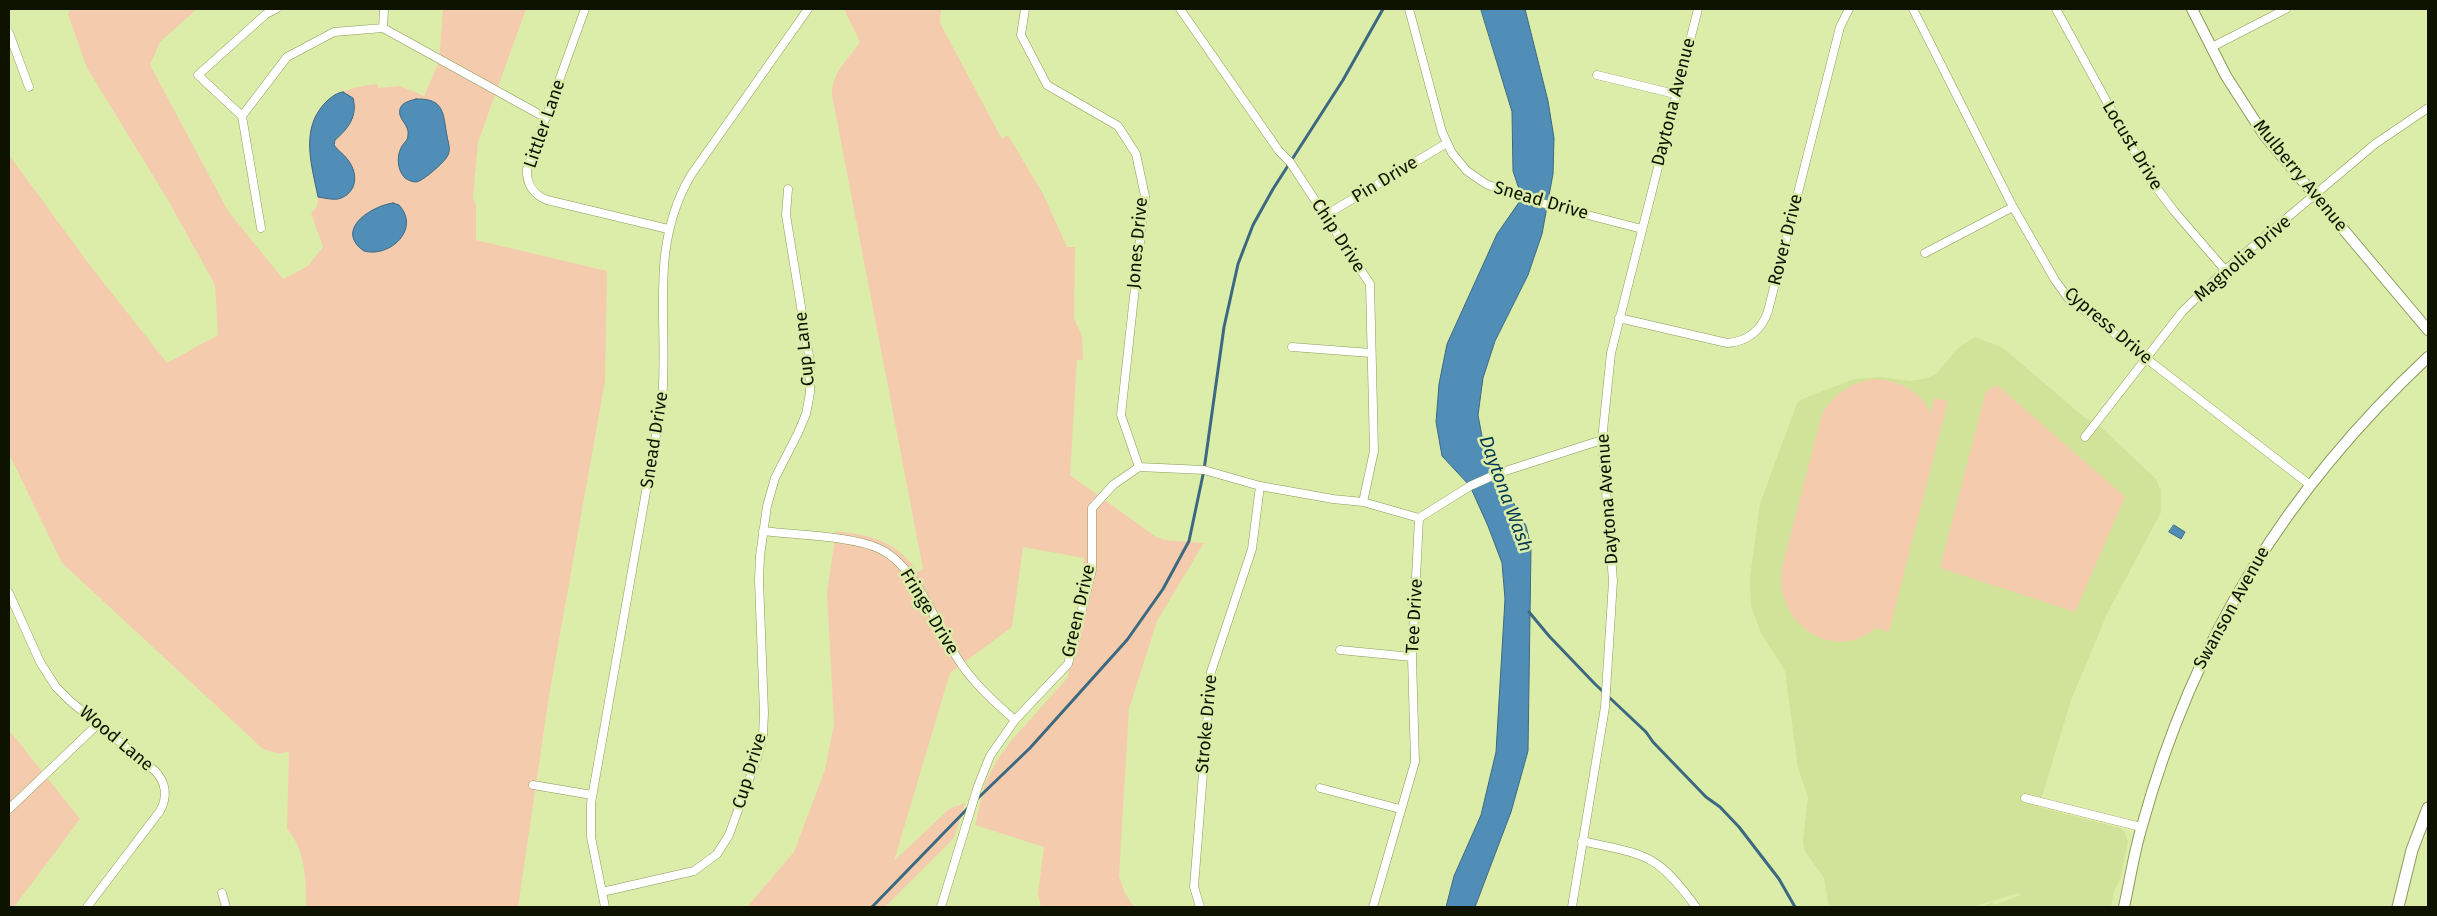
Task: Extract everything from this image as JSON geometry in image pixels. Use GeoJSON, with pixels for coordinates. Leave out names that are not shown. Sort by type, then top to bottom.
{"type":"FeatureCollection","features":[{"type":"Feature","properties":{"kind":"main road"},"geometry":{"type":"LineString","coordinates":[[2398,907],[2412,850],[2428,808]]}},
{"type":"Feature","properties":{"kind":"street"},"geometry":{"type":"LineString","coordinates":[[261,228],[242,116],[198,75],[266,14],[276,9]]}},
{"type":"Feature","properties":{"kind":"street"},"geometry":{"type":"LineString","coordinates":[[383,28],[384,9]]}},
{"type":"Feature","properties":{"kind":"street","name":"Littler Lane"},"geometry":{"type":"LineString","coordinates":[[585,9],[527,169],[528,181],[535,193],[547,200],[668,229]]}},
{"type":"Feature","properties":{"kind":"street","name":"Snead Drive"},"geometry":{"type":"LineString","coordinates":[[605,907],[591,837],[592,795],[662,401],[664,372],[663,270],[668,229],[677,200],[691,175],[808,9]]}},
{"type":"Feature","properties":{"kind":"street","name":"Jones Drive"},"geometry":{"type":"LineString","coordinates":[[1025,9],[1022,35],[1047,85],[1118,126],[1136,154],[1145,196],[1121,415],[1139,467]]}},
{"type":"Feature","properties":{"kind":"street","name":"Chip Drive"},"geometry":{"type":"LineString","coordinates":[[1180,9],[1279,151],[1290,162],[1370,284],[1374,451],[1364,502]]}},
{"type":"Feature","properties":{"kind":"street","name":"Snead Drive"},"geometry":{"type":"LineString","coordinates":[[1408,9],[1447,143],[1467,171],[1493,188],[1522,198],[1642,229]]}},
{"type":"Feature","properties":{"kind":"street","name":"Daytona Avenue"},"geometry":{"type":"LineString","coordinates":[[1572,907],[1605,707],[1613,581],[1602,440],[1611,353],[1698,9]]}},
{"type":"Feature","properties":{"kind":"street","name":"Rover Drive"},"geometry":{"type":"LineString","coordinates":[[1619,318],[1727,344],[1744,340],[1760,326],[1767,314],[1840,27],[1849,9]]}},
{"type":"Feature","properties":{"kind":"street","name":"Cypress Drive"},"geometry":{"type":"LineString","coordinates":[[1913,9],[2013,207],[2054,280],[2068,298],[2310,484]]}},
{"type":"Feature","properties":{"kind":"street","name":"Locust Drive"},"geometry":{"type":"LineString","coordinates":[[2056,9],[2147,176],[2174,211],[2226,270]]}},
{"type":"Feature","properties":{"kind":"street","name":"Mulberry Avenue"},"geometry":{"type":"LineString","coordinates":[[2192,9],[2249,113],[2264,135],[2428,330]]}},
{"type":"Feature","properties":{"kind":"street"},"geometry":{"type":"LineString","coordinates":[[2212,47],[2286,9]]}},
{"type":"Feature","properties":{"kind":"street"},"geometry":{"type":"LineString","coordinates":[[242,116],[287,57],[334,32],[383,28],[546,118]]}},
{"type":"Feature","properties":{"kind":"street"},"geometry":{"type":"LineString","coordinates":[[9,33],[29,87]]}},
{"type":"Feature","properties":{"kind":"street"},"geometry":{"type":"LineString","coordinates":[[1597,75],[1675,94]]}},
{"type":"Feature","properties":{"kind":"street","name":"Magnolia Drive"},"geometry":{"type":"LineString","coordinates":[[2085,437],[2182,312],[2226,270],[2375,144],[2428,108]]}},
{"type":"Feature","properties":{"kind":"street","name":"Pin Drive"},"geometry":{"type":"LineString","coordinates":[[1324,216],[1447,143]]}},
{"type":"Feature","properties":{"kind":"street","name":"Cup Lane"},"geometry":{"type":"LineString","coordinates":[[763,531],[772,485],[802,424],[811,388],[810,362],[786,214],[788,189]]}},
{"type":"Feature","properties":{"kind":"street"},"geometry":{"type":"LineString","coordinates":[[1925,253],[2013,207]]}},
{"type":"Feature","properties":{"kind":"street"},"geometry":{"type":"LineString","coordinates":[[1292,347],[1371,353]]}},
{"type":"Feature","properties":{"kind":"street","name":"Swanson Avenue"},"geometry":{"type":"LineString","coordinates":[[2124,907],[2141,827],[2166,750],[2202,661],[2247,576],[2272,536],[2310,484],[2362,423],[2428,357]]}},
{"type":"Feature","properties":{"kind":"street"},"geometry":{"type":"LineString","coordinates":[[1139,467],[1204,470],[1260,486],[1333,499],[1364,502],[1419,518],[1470,486],[1499,473],[1602,440]]}},
{"type":"Feature","properties":{"kind":"street","name":"Green Drive"},"geometry":{"type":"LineString","coordinates":[[941,907],[978,786],[990,756],[1015,720],[1068,664],[1092,570],[1092,508],[1113,485],[1139,467]]}},
{"type":"Feature","properties":{"kind":"street","name":"Stroke Drive"},"geometry":{"type":"LineString","coordinates":[[1200,907],[1194,887],[1211,672],[1252,549],[1260,486]]}},
{"type":"Feature","properties":{"kind":"street","name":"Tee Drive"},"geometry":{"type":"LineString","coordinates":[[1373,907],[1415,762],[1412,657],[1419,518]]}},
{"type":"Feature","properties":{"kind":"street","name":"Fringe Drive"},"geometry":{"type":"LineString","coordinates":[[763,531],[860,542],[889,554],[907,572],[966,671],[990,698],[1015,720]]}},
{"type":"Feature","properties":{"kind":"street","name":"Cup Drive"},"geometry":{"type":"LineString","coordinates":[[602,892],[694,871],[717,854],[729,835],[758,756],[764,724],[759,580],[763,531]]}},
{"type":"Feature","properties":{"kind":"street","name":"Wood Lane"},"geometry":{"type":"LineString","coordinates":[[9,593],[50,680],[63,695],[157,772],[164,783],[165,796],[160,811],[87,907]]}},
{"type":"Feature","properties":{"kind":"street"},"geometry":{"type":"LineString","coordinates":[[1340,650],[1412,657]]}},
{"type":"Feature","properties":{"kind":"street"},"geometry":{"type":"LineString","coordinates":[[9,809],[98,724]]}},
{"type":"Feature","properties":{"kind":"street"},"geometry":{"type":"LineString","coordinates":[[533,785],[592,795]]}},
{"type":"Feature","properties":{"kind":"street"},"geometry":{"type":"LineString","coordinates":[[1320,788],[1400,809]]}},
{"type":"Feature","properties":{"kind":"street"},"geometry":{"type":"LineString","coordinates":[[2025,798],[2141,827]]}},
{"type":"Feature","properties":{"kind":"street"},"geometry":{"type":"LineString","coordinates":[[1582,841],[1646,856],[1667,870],[1696,907]]}},
{"type":"Feature","properties":{"kind":"street"},"geometry":{"type":"LineString","coordinates":[[222,893],[226,907]]}},
{"type":"Feature","properties":{"kind":"shaded area"},"geometry":{"type":"Polygon","coordinates":[[[70,9],[197,9],[160,42],[150,65],[228,211],[283,279],[308,266],[323,247],[311,213],[317,207],[318,200],[309,153],[310,131],[320,108],[328,100],[351,89],[378,84],[378,88],[400,86],[424,96],[439,62],[443,9],[526,9],[478,142],[473,199],[476,205],[476,240],[607,271],[605,381],[549,696],[518,907],[306,907],[304,866],[298,846],[287,829],[289,751],[280,754],[263,749],[62,563],[9,454],[9,155],[89,264],[167,363],[218,335],[215,285],[168,200],[87,68],[68,14],[70,9]]]}},
{"type":"Feature","properties":{"kind":"shaded area"},"geometry":{"type":"Polygon","coordinates":[[[844,9],[941,9],[940,23],[1002,139],[1008,135],[1043,194],[1067,247],[1075,247],[1074,319],[1082,335],[1083,360],[1077,360],[1070,475],[1156,537],[1164,540],[1204,543],[1157,621],[1129,709],[1119,877],[1125,893],[1134,907],[1041,907],[1038,894],[1044,847],[975,825],[985,783],[996,762],[1010,742],[1068,677],[1084,558],[1023,547],[1012,627],[950,673],[894,861],[949,809],[965,803],[954,838],[885,907],[747,907],[794,852],[825,770],[834,724],[827,593],[836,531],[882,541],[901,553],[918,572],[923,569],[832,95],[832,88],[837,73],[860,42],[844,9]]]}},
{"type":"Feature","properties":{"kind":"shaded area"},"geometry":{"type":"Polygon","coordinates":[[[1975,337],[2003,348],[2084,417],[2102,428],[2156,479],[2161,490],[2161,512],[2107,614],[2071,700],[2039,807],[2120,828],[2125,832],[2128,842],[2120,880],[2114,891],[2111,907],[1981,907],[1992,902],[1994,905],[2021,895],[2018,893],[1973,907],[1829,907],[1824,878],[1805,851],[1803,843],[1808,797],[1798,768],[1785,671],[1761,633],[1751,606],[1750,577],[1760,504],[1797,403],[1800,400],[1854,379],[1880,377],[1910,381],[1929,378],[1937,373],[1957,349],[1975,337]]]}},
{"type":"Feature","properties":{"kind":"shaded area"},"geometry":{"type":"Polygon","coordinates":[[[1875,379],[1901,384],[1908,388],[1921,399],[1931,413],[1934,398],[1948,401],[1889,632],[1876,628],[1859,638],[1841,642],[1824,639],[1809,632],[1796,620],[1787,605],[1782,587],[1782,567],[1822,414],[1832,400],[1844,390],[1858,383],[1875,379]]]}},
{"type":"Feature","properties":{"kind":"shaded area"},"geometry":{"type":"Polygon","coordinates":[[[1997,385],[2125,497],[2075,612],[1940,568],[1986,391],[1997,385]]]}},
{"type":"Feature","properties":{"kind":"shaded area"},"geometry":{"type":"Polygon","coordinates":[[[9,730],[80,819],[14,907],[9,907],[9,730]]]}},
{"type":"Feature","properties":{"kind":"water","name":"Daytona Wash"},"geometry":{"type":"Polygon","coordinates":[[[1481,9],[1525,9],[1548,101],[1554,138],[1553,174],[1542,234],[1528,275],[1495,341],[1483,378],[1478,415],[1484,447],[1526,526],[1531,547],[1528,751],[1511,812],[1475,907],[1446,907],[1454,876],[1481,815],[1496,752],[1505,599],[1502,563],[1488,526],[1470,486],[1442,456],[1436,422],[1439,384],[1447,344],[1497,234],[1522,198],[1513,171],[1512,112],[1481,9]]]}},
{"type":"Feature","properties":{"kind":"water"},"geometry":{"type":"Polygon","coordinates":[[[343,92],[353,98],[354,111],[351,122],[335,140],[334,145],[352,165],[355,177],[354,183],[349,193],[338,199],[318,197],[311,161],[310,137],[312,126],[324,104],[330,98],[343,92]]]}},
{"type":"Feature","properties":{"kind":"water"},"geometry":{"type":"Polygon","coordinates":[[[416,99],[433,101],[441,109],[445,121],[449,153],[443,162],[428,175],[416,182],[405,178],[399,168],[398,160],[399,152],[408,135],[407,128],[400,116],[400,109],[404,103],[416,99]]]}},
{"type":"Feature","properties":{"kind":"water"},"geometry":{"type":"Polygon","coordinates":[[[393,203],[399,205],[405,214],[406,223],[400,240],[384,250],[364,251],[356,243],[353,235],[354,227],[366,214],[384,205],[393,203]]]}},
{"type":"Feature","properties":{"kind":"water"},"geometry":{"type":"Polygon","coordinates":[[[2174,525],[2185,532],[2181,539],[2169,532],[2174,525]]]}},
{"type":"Feature","properties":{"kind":"waterway"},"geometry":{"type":"LineString","coordinates":[[975,801],[1030,748],[1127,640],[1163,589],[1189,541],[1204,470],[1224,327],[1238,264],[1253,225],[1273,189],[1343,80],[1383,9]]}},
{"type":"Feature","properties":{"kind":"waterway"},"geometry":{"type":"LineString","coordinates":[[1529,612],[1595,684],[1646,732],[1653,742],[1706,797],[1720,807],[1739,827],[1779,879],[1795,907]]}},
{"type":"Feature","properties":{"kind":"waterway"},"geometry":{"type":"LineString","coordinates":[[872,907],[969,807]]}}]}
